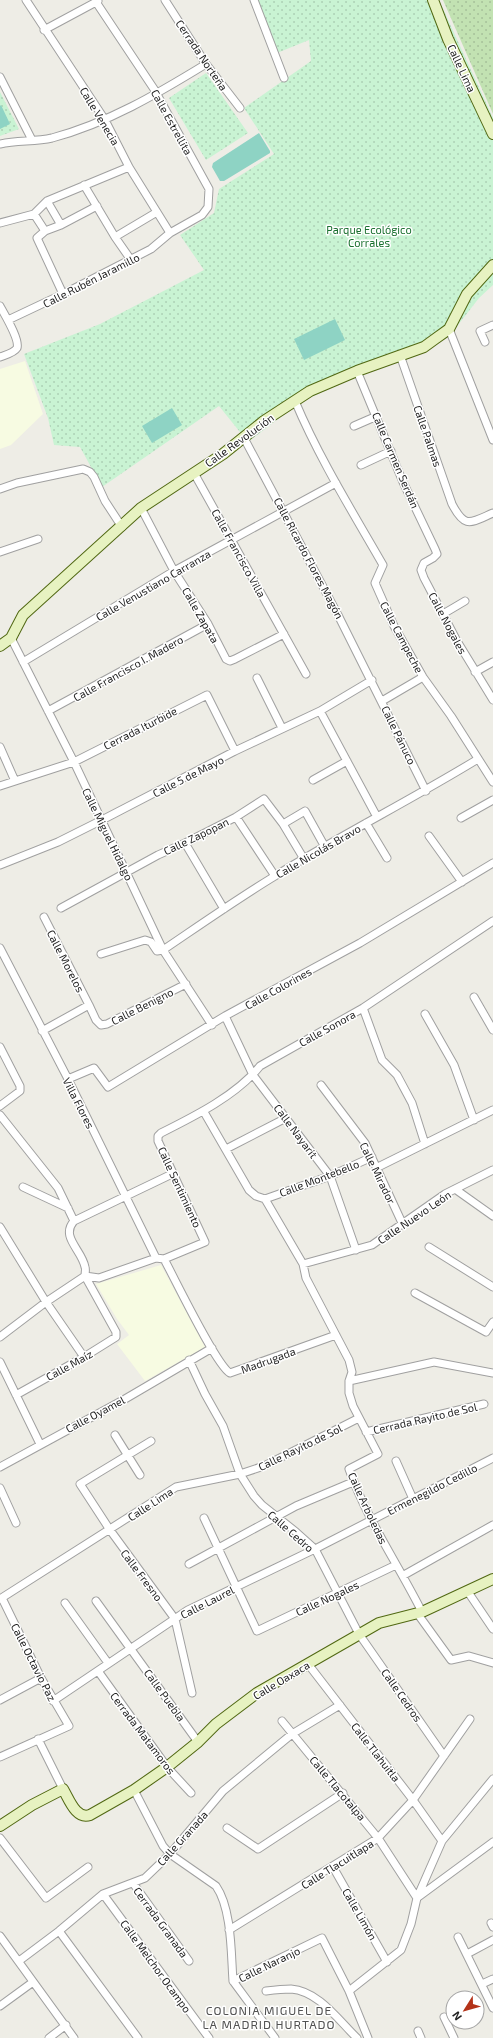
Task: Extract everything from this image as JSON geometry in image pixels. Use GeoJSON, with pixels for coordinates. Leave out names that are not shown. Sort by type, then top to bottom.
{"type":"FeatureCollection","features":[{"type":"Feature","properties":{"kind":"street","name":"Calle Venecia"},"geometry":{"type":"LineString","coordinates":[[26,0],[44,30],[105,120],[129,168],[170,233]]}},
{"type":"Feature","properties":{"kind":"street","name":"Cerrada Norteña"},"geometry":{"type":"LineString","coordinates":[[165,0],[206,64],[240,108]]}},
{"type":"Feature","properties":{"kind":"street"},"geometry":{"type":"LineString","coordinates":[[254,0],[284,78]]}},
{"type":"Feature","properties":{"kind":"street","name":"Calle Lima"},"geometry":{"type":"LineString","coordinates":[[433,0],[448,39],[493,134]]}},
{"type":"Feature","properties":{"kind":"street"},"geometry":{"type":"LineString","coordinates":[[44,30],[98,1]]}},
{"type":"Feature","properties":{"kind":"street","name":"Calle Estrellita"},"geometry":{"type":"LineString","coordinates":[[98,1],[157,95],[208,189],[208,207],[202,215],[170,233]]}},
{"type":"Feature","properties":{"kind":"street"},"geometry":{"type":"LineString","coordinates":[[0,144],[51,138],[105,120],[157,95],[206,64]]}},
{"type":"Feature","properties":{"kind":"street"},"geometry":{"type":"LineString","coordinates":[[0,77],[32,140]]}},
{"type":"Feature","properties":{"kind":"street"},"geometry":{"type":"LineString","coordinates":[[0,223],[34,214],[47,201],[129,168]]}},
{"type":"Feature","properties":{"kind":"street"},"geometry":{"type":"LineString","coordinates":[[84,185],[114,237],[131,260]]}},
{"type":"Feature","properties":{"kind":"street"},"geometry":{"type":"LineString","coordinates":[[47,201],[61,225]]}},
{"type":"Feature","properties":{"kind":"street"},"geometry":{"type":"LineString","coordinates":[[63,294],[37,238],[45,231],[61,225],[97,206]]}},
{"type":"Feature","properties":{"kind":"street"},"geometry":{"type":"LineString","coordinates":[[114,237],[156,212]]}},
{"type":"Feature","properties":{"kind":"street"},"geometry":{"type":"LineString","coordinates":[[34,214],[45,231]]}},
{"type":"Feature","properties":{"kind":"street","name":"Calle Rubén Jaramillo"},"geometry":{"type":"LineString","coordinates":[[8,320],[131,260],[151,249],[170,233]]}},
{"type":"Feature","properties":{"kind":"street","name":"Calle Revolución"},"geometry":{"type":"LineString","coordinates":[[0,646],[11,638],[23,615],[141,508],[244,438],[264,421],[310,391],[357,371],[424,346],[449,329],[467,294],[493,265]]}},
{"type":"Feature","properties":{"kind":"street"},"geometry":{"type":"LineString","coordinates":[[0,306],[8,320],[17,342],[17,348],[0,357]]}},
{"type":"Feature","properties":{"kind":"street"},"geometry":{"type":"LineString","coordinates":[[485,342],[480,331],[493,326]]}},
{"type":"Feature","properties":{"kind":"street"},"geometry":{"type":"LineString","coordinates":[[449,329],[493,440]]}},
{"type":"Feature","properties":{"kind":"street","name":"Calle Palmas"},"geometry":{"type":"LineString","coordinates":[[400,355],[452,504],[459,517],[464,522],[471,523],[493,513]]}},
{"type":"Feature","properties":{"kind":"street","name":"Calle Carmen Serdán"},"geometry":{"type":"LineString","coordinates":[[357,371],[377,416],[403,482],[435,548]]}},
{"type":"Feature","properties":{"kind":"street","name":"Calle Campeche"},"geometry":{"type":"LineString","coordinates":[[295,401],[306,426],[336,482],[383,565],[375,583],[394,626],[423,677],[451,716],[493,782]]}},
{"type":"Feature","properties":{"kind":"street"},"geometry":{"type":"LineString","coordinates":[[354,426],[377,416]]}},
{"type":"Feature","properties":{"kind":"street","name":"Calle Ricardo Flores Magón"},"geometry":{"type":"LineString","coordinates":[[244,438],[284,510],[372,680]]}},
{"type":"Feature","properties":{"kind":"street"},"geometry":{"type":"LineString","coordinates":[[361,465],[391,451]]}},
{"type":"Feature","properties":{"kind":"street"},"geometry":{"type":"LineString","coordinates":[[0,489],[17,483],[84,470],[90,472],[94,477],[106,502],[122,526]]}},
{"type":"Feature","properties":{"kind":"street","name":"Calle Francisco Villa"},"geometry":{"type":"LineString","coordinates":[[194,473],[306,674]]}},
{"type":"Feature","properties":{"kind":"street","name":"Calle Venustiano Carranza"},"geometry":{"type":"LineString","coordinates":[[23,662],[174,571],[336,482]]}},
{"type":"Feature","properties":{"kind":"street","name":"Calle Zapata"},"geometry":{"type":"LineString","coordinates":[[141,508],[174,571],[208,624],[226,659],[230,661],[235,659],[284,634]]}},
{"type":"Feature","properties":{"kind":"street"},"geometry":{"type":"LineString","coordinates":[[0,552],[38,539]]}},
{"type":"Feature","properties":{"kind":"street","name":"Calle Nogales"},"geometry":{"type":"LineString","coordinates":[[435,548],[437,554],[433,558],[424,562],[421,570],[475,672],[493,700]]}},
{"type":"Feature","properties":{"kind":"street"},"geometry":{"type":"LineString","coordinates":[[443,614],[465,601]]}},
{"type":"Feature","properties":{"kind":"street","name":"Calle Francisco I. Madero"},"geometry":{"type":"LineString","coordinates":[[48,711],[208,624]]}},
{"type":"Feature","properties":{"kind":"street","name":"Calle Miguel Hidalgo"},"geometry":{"type":"LineString","coordinates":[[11,638],[74,762],[163,950],[212,1025]]}},
{"type":"Feature","properties":{"kind":"street"},"geometry":{"type":"LineString","coordinates":[[475,672],[493,662]]}},
{"type":"Feature","properties":{"kind":"street"},"geometry":{"type":"LineString","coordinates":[[382,702],[423,677]]}},
{"type":"Feature","properties":{"kind":"street"},"geometry":{"type":"LineString","coordinates":[[257,678],[282,728]]}},
{"type":"Feature","properties":{"kind":"street","name":"Calle Pánuco"},"geometry":{"type":"LineString","coordinates":[[372,680],[426,791]]}},
{"type":"Feature","properties":{"kind":"street","name":"Calle 5 de Mayo"},"geometry":{"type":"LineString","coordinates":[[0,865],[58,842],[235,751],[320,711],[372,680]]}},
{"type":"Feature","properties":{"kind":"street","name":"Cerrada Iturbide"},"geometry":{"type":"LineString","coordinates":[[0,786],[74,762],[207,695],[235,751]]}},
{"type":"Feature","properties":{"kind":"street"},"geometry":{"type":"LineString","coordinates":[[320,711],[377,817]]}},
{"type":"Feature","properties":{"kind":"street"},"geometry":{"type":"LineString","coordinates":[[0,747],[15,781]]}},
{"type":"Feature","properties":{"kind":"street","name":"Calle Nicolás Bravo"},"geometry":{"type":"LineString","coordinates":[[163,950],[275,876],[366,823],[426,791],[478,759]]}},
{"type":"Feature","properties":{"kind":"street"},"geometry":{"type":"LineString","coordinates":[[313,780],[347,761]]}},
{"type":"Feature","properties":{"kind":"street","name":"Calle Zapopan"},"geometry":{"type":"LineString","coordinates":[[127,873],[158,855],[236,817],[264,799],[283,824]]}},
{"type":"Feature","properties":{"kind":"street"},"geometry":{"type":"LineString","coordinates":[[461,818],[493,800]]}},
{"type":"Feature","properties":{"kind":"street"},"geometry":{"type":"LineString","coordinates":[[304,859],[283,824],[305,811],[325,847]]}},
{"type":"Feature","properties":{"kind":"street"},"geometry":{"type":"LineString","coordinates":[[236,817],[275,876]]}},
{"type":"Feature","properties":{"kind":"street"},"geometry":{"type":"LineString","coordinates":[[366,823],[387,858]]}},
{"type":"Feature","properties":{"kind":"street"},"geometry":{"type":"LineString","coordinates":[[429,836],[462,882]]}},
{"type":"Feature","properties":{"kind":"street"},"geometry":{"type":"LineString","coordinates":[[185,843],[224,909]]}},
{"type":"Feature","properties":{"kind":"street","name":"Calle Colorines"},"geometry":{"type":"LineString","coordinates":[[68,1079],[94,1068],[108,1087],[225,1016],[360,943],[493,863]]}},
{"type":"Feature","properties":{"kind":"street"},"geometry":{"type":"LineString","coordinates":[[61,908],[127,873]]}},
{"type":"Feature","properties":{"kind":"street","name":"Calle Morelos"},"geometry":{"type":"LineString","coordinates":[[44,917],[89,1006]]}},
{"type":"Feature","properties":{"kind":"street","name":"Calle Sonora"},"geometry":{"type":"LineString","coordinates":[[161,1133],[204,1112],[253,1075],[260,1066],[363,1008],[493,921]]}},
{"type":"Feature","properties":{"kind":"street"},"geometry":{"type":"LineString","coordinates":[[101,954],[145,940],[151,942],[158,951],[163,950]]}},
{"type":"Feature","properties":{"kind":"street","name":"Villa Flores"},"geometry":{"type":"LineString","coordinates":[[0,948],[68,1079],[156,1258]]}},
{"type":"Feature","properties":{"kind":"street","name":"Calle Benigno"},"geometry":{"type":"LineString","coordinates":[[89,1006],[96,1020],[101,1025],[107,1024],[186,984]]}},
{"type":"Feature","properties":{"kind":"street"},"geometry":{"type":"LineString","coordinates":[[474,997],[493,1030]]}},
{"type":"Feature","properties":{"kind":"street"},"geometry":{"type":"LineString","coordinates":[[42,1031],[89,1006]]}},
{"type":"Feature","properties":{"kind":"street"},"geometry":{"type":"LineString","coordinates":[[363,1008],[382,1060],[397,1075],[412,1104],[425,1144]]}},
{"type":"Feature","properties":{"kind":"street"},"geometry":{"type":"LineString","coordinates":[[425,1014],[454,1065],[474,1120]]}},
{"type":"Feature","properties":{"kind":"street","name":"Calle Nayarit"},"geometry":{"type":"LineString","coordinates":[[225,1016],[253,1075],[330,1176],[356,1250]]}},
{"type":"Feature","properties":{"kind":"street"},"geometry":{"type":"LineString","coordinates":[[0,1047],[20,1086],[20,1091],[0,1106]]}},
{"type":"Feature","properties":{"kind":"street","name":"Calle Mirador"},"geometry":{"type":"LineString","coordinates":[[321,1085],[365,1143],[378,1168],[403,1225]]}},
{"type":"Feature","properties":{"kind":"street"},"geometry":{"type":"LineString","coordinates":[[378,1168],[493,1110]]}},
{"type":"Feature","properties":{"kind":"street"},"geometry":{"type":"LineString","coordinates":[[204,1112],[249,1190],[256,1196],[265,1199],[303,1264],[306,1278],[349,1360],[352,1372],[349,1381],[349,1393],[359,1418]]}},
{"type":"Feature","properties":{"kind":"street"},"geometry":{"type":"LineString","coordinates":[[0,1115],[58,1188],[74,1221]]}},
{"type":"Feature","properties":{"kind":"street"},"geometry":{"type":"LineString","coordinates":[[226,1149],[286,1118]]}},
{"type":"Feature","properties":{"kind":"street","name":"Calle Sentimiento"},"geometry":{"type":"LineString","coordinates":[[161,1133],[158,1136],[158,1141],[172,1174],[205,1242],[164,1259]]}},
{"type":"Feature","properties":{"kind":"street","name":"Calle Montebello"},"geometry":{"type":"LineString","coordinates":[[265,1199],[330,1176],[372,1157]]}},
{"type":"Feature","properties":{"kind":"street","name":"Calle Nuevo León"},"geometry":{"type":"LineString","coordinates":[[303,1264],[372,1245],[403,1225],[445,1194],[493,1170]]}},
{"type":"Feature","properties":{"kind":"street"},"geometry":{"type":"LineString","coordinates":[[85,1276],[85,1266],[68,1231],[74,1221],[172,1174]]}},
{"type":"Feature","properties":{"kind":"street"},"geometry":{"type":"LineString","coordinates":[[23,1187],[68,1208]]}},
{"type":"Feature","properties":{"kind":"street"},"geometry":{"type":"LineString","coordinates":[[455,1189],[493,1216]]}},
{"type":"Feature","properties":{"kind":"street"},"geometry":{"type":"LineString","coordinates":[[0,1227],[46,1302],[84,1357]]}},
{"type":"Feature","properties":{"kind":"street"},"geometry":{"type":"LineString","coordinates":[[429,1247],[493,1287]]}},
{"type":"Feature","properties":{"kind":"street"},"geometry":{"type":"LineString","coordinates":[[0,1337],[46,1302],[85,1276],[99,1278],[156,1258],[164,1259],[212,1348],[189,1360],[205,1394],[223,1426],[240,1474]]}},
{"type":"Feature","properties":{"kind":"street","name":"Calle Maíz"},"geometry":{"type":"LineString","coordinates":[[16,1395],[84,1357],[116,1337],[116,1332],[85,1276]]}},
{"type":"Feature","properties":{"kind":"street"},"geometry":{"type":"LineString","coordinates":[[416,1293],[489,1332],[493,1322]]}},
{"type":"Feature","properties":{"kind":"street","name":"Madrugada"},"geometry":{"type":"LineString","coordinates":[[212,1348],[224,1370],[230,1373],[336,1335]]}},
{"type":"Feature","properties":{"kind":"street","name":"Calle Oyamel"},"geometry":{"type":"LineString","coordinates":[[0,1467],[125,1399],[189,1360]]}},
{"type":"Feature","properties":{"kind":"street"},"geometry":{"type":"LineString","coordinates":[[0,1362],[40,1444]]}},
{"type":"Feature","properties":{"kind":"street"},"geometry":{"type":"LineString","coordinates":[[349,1381],[434,1362],[493,1373]]}},
{"type":"Feature","properties":{"kind":"street","name":"Cerrada Rayito de Sol"},"geometry":{"type":"LineString","coordinates":[[366,1432],[484,1404]]}},
{"type":"Feature","properties":{"kind":"street","name":"Calle Rayito de Sol"},"geometry":{"type":"LineString","coordinates":[[240,1474],[264,1466],[359,1418]]}},
{"type":"Feature","properties":{"kind":"street","name":"Calle Arboledas"},"geometry":{"type":"LineString","coordinates":[[359,1418],[378,1454],[349,1469],[353,1482],[396,1565],[404,1575],[420,1613]]}},
{"type":"Feature","properties":{"kind":"street"},"geometry":{"type":"LineString","coordinates":[[115,1435],[140,1475]]}},
{"type":"Feature","properties":{"kind":"street"},"geometry":{"type":"LineString","coordinates":[[110,1530],[80,1484],[151,1441]]}},
{"type":"Feature","properties":{"kind":"street","name":"Ermenegildo Cedillo"},"geometry":{"type":"LineString","coordinates":[[372,1521],[493,1458]]}},
{"type":"Feature","properties":{"kind":"street"},"geometry":{"type":"LineString","coordinates":[[396,1461],[413,1499]]}},
{"type":"Feature","properties":{"kind":"street","name":"Calle Lima"},"geometry":{"type":"LineString","coordinates":[[1,1598],[176,1487],[240,1474]]}},
{"type":"Feature","properties":{"kind":"street","name":"Calle Cedro"},"geometry":{"type":"LineString","coordinates":[[240,1474],[254,1496],[315,1549],[359,1634]]}},
{"type":"Feature","properties":{"kind":"street"},"geometry":{"type":"LineString","coordinates":[[189,1564],[296,1506],[353,1482]]}},
{"type":"Feature","properties":{"kind":"street"},"geometry":{"type":"LineString","coordinates":[[0,1488],[16,1522]]}},
{"type":"Feature","properties":{"kind":"street"},"geometry":{"type":"LineString","coordinates":[[204,1518],[236,1587]]}},
{"type":"Feature","properties":{"kind":"street","name":"Calle Laurel"},"geometry":{"type":"LineString","coordinates":[[53,1701],[188,1610],[372,1521]]}},
{"type":"Feature","properties":{"kind":"street"},"geometry":{"type":"LineString","coordinates":[[404,1575],[493,1525]]}},
{"type":"Feature","properties":{"kind":"street","name":"Calle Fresno"},"geometry":{"type":"LineString","coordinates":[[110,1530],[175,1619]]}},
{"type":"Feature","properties":{"kind":"street","name":"Calle Nogales"},"geometry":{"type":"LineString","coordinates":[[236,1587],[257,1631],[396,1565]]}},
{"type":"Feature","properties":{"kind":"street","name":"Calle Oaxaca"},"geometry":{"type":"LineString","coordinates":[[63,1789],[77,1814],[86,1817],[134,1790],[167,1767],[198,1742],[216,1724],[257,1693],[379,1623],[420,1613],[493,1580]]}},
{"type":"Feature","properties":{"kind":"street"},"geometry":{"type":"LineString","coordinates":[[468,1592],[493,1629]]}},
{"type":"Feature","properties":{"kind":"street","name":"Calle Octavio Paz"},"geometry":{"type":"LineString","coordinates":[[1,1598],[53,1701],[68,1726],[38,1739]]}},
{"type":"Feature","properties":{"kind":"street","name":"Calle Puebla"},"geometry":{"type":"LineString","coordinates":[[96,1601],[198,1742]]}},
{"type":"Feature","properties":{"kind":"street"},"geometry":{"type":"LineString","coordinates":[[65,1604],[108,1663]]}},
{"type":"Feature","properties":{"kind":"street"},"geometry":{"type":"LineString","coordinates":[[420,1613],[451,1660],[469,1656],[493,1663]]}},
{"type":"Feature","properties":{"kind":"street"},"geometry":{"type":"LineString","coordinates":[[175,1619],[192,1693]]}},
{"type":"Feature","properties":{"kind":"street","name":"Calle Cedros"},"geometry":{"type":"LineString","coordinates":[[359,1634],[444,1756]]}},
{"type":"Feature","properties":{"kind":"street","name":"Calle Tlahuitla"},"geometry":{"type":"LineString","coordinates":[[308,1664],[413,1800],[442,1841]]}},
{"type":"Feature","properties":{"kind":"street","name":"Cerrada Matamoros"},"geometry":{"type":"LineString","coordinates":[[98,1671],[167,1767],[191,1793]]}},
{"type":"Feature","properties":{"kind":"street"},"geometry":{"type":"LineString","coordinates":[[0,1700],[41,1678]]}},
{"type":"Feature","properties":{"kind":"street","name":"Calle Granada"},"geometry":{"type":"LineString","coordinates":[[19,1961],[59,1931],[102,1894],[145,1878],[170,1854],[223,1791],[292,1734],[340,1705]]}},
{"type":"Feature","properties":{"kind":"street","name":"Calle Tlacuitlapa"},"geometry":{"type":"LineString","coordinates":[[229,1930],[378,1838],[413,1800],[470,1719]]}},
{"type":"Feature","properties":{"kind":"street","name":"Calle Tlacotalpa"},"geometry":{"type":"LineString","coordinates":[[282,1721],[343,1793],[378,1838],[417,1898]]}},
{"type":"Feature","properties":{"kind":"street"},"geometry":{"type":"LineString","coordinates":[[0,1757],[38,1739],[63,1789],[32,1805],[0,1826]]}},
{"type":"Feature","properties":{"kind":"street"},"geometry":{"type":"LineString","coordinates":[[349,1992],[401,1950],[411,1924],[417,1898],[442,1841],[493,1779]]}},
{"type":"Feature","properties":{"kind":"street"},"geometry":{"type":"LineString","coordinates":[[134,1790],[163,1846],[170,1854]]}},
{"type":"Feature","properties":{"kind":"street"},"geometry":{"type":"LineString","coordinates":[[227,1828],[258,1849],[343,1793]]}},
{"type":"Feature","properties":{"kind":"street"},"geometry":{"type":"LineString","coordinates":[[0,1838],[46,1898],[88,1867]]}},
{"type":"Feature","properties":{"kind":"street"},"geometry":{"type":"LineString","coordinates":[[417,1898],[493,1842]]}},
{"type":"Feature","properties":{"kind":"street","name":"Calle Naranjo"},"geometry":{"type":"LineString","coordinates":[[170,1854],[216,1886],[221,1893],[229,1930],[233,1982],[322,1938],[349,1992],[368,2038]]}},
{"type":"Feature","properties":{"kind":"street","name":"Calle Limón"},"geometry":{"type":"LineString","coordinates":[[332,1867],[387,1962]]}},
{"type":"Feature","properties":{"kind":"street","name":"Cerrada Granada"},"geometry":{"type":"LineString","coordinates":[[133,1883],[189,1961]]}},
{"type":"Feature","properties":{"kind":"street","name":"Calle Melchor Ocampo"},"geometry":{"type":"LineString","coordinates":[[102,1894],[209,2038]]}},
{"type":"Feature","properties":{"kind":"street"},"geometry":{"type":"LineString","coordinates":[[59,1931],[138,2038]]}},
{"type":"Feature","properties":{"kind":"street"},"geometry":{"type":"LineString","coordinates":[[0,1936],[74,2038]]}},
{"type":"Feature","properties":{"kind":"street"},"geometry":{"type":"LineString","coordinates":[[458,1937],[493,2008]]}},
{"type":"Feature","properties":{"kind":"street"},"geometry":{"type":"LineString","coordinates":[[467,1954],[493,1940]]}},
{"type":"Feature","properties":{"kind":"street"},"geometry":{"type":"LineString","coordinates":[[482,1984],[493,1979]]}},
{"type":"Feature","properties":{"kind":"street"},"geometry":{"type":"LineString","coordinates":[[0,2006],[34,1982]]}},
{"type":"Feature","properties":{"kind":"street"},"geometry":{"type":"LineString","coordinates":[[233,1982],[276,2038]]}},
{"type":"Feature","properties":{"kind":"street"},"geometry":{"type":"LineString","coordinates":[[266,1990],[292,1989],[304,1992],[318,2000],[358,2038]]}},
{"type":"Feature","properties":{"kind":"street"},"geometry":{"type":"LineString","coordinates":[[444,2017],[454,2038]]}},
{"type":"Feature","properties":{"kind":"street"},"geometry":{"type":"LineString","coordinates":[[48,2038],[66,2025]]}},
{"type":"Feature","properties":{"kind":"shaded area"},"geometry":{"type":"Polygon","coordinates":[[[1,105],[10,124],[0,129],[0,106],[1,105]]]}},
{"type":"Feature","properties":{"kind":"shaded area"},"geometry":{"type":"Polygon","coordinates":[[[259,133],[270,153],[224,181],[220,181],[212,167],[213,163],[259,133]]]}},
{"type":"Feature","properties":{"kind":"shaded area"},"geometry":{"type":"Polygon","coordinates":[[[335,319],[345,340],[304,360],[294,339],[335,319]]]}},
{"type":"Feature","properties":{"kind":"shaded area"},"geometry":{"type":"Polygon","coordinates":[[[25,361],[43,414],[11,445],[0,449],[0,369],[25,361]]]}},
{"type":"Feature","properties":{"kind":"shaded area"},"geometry":{"type":"Polygon","coordinates":[[[172,408],[182,425],[152,443],[142,426],[172,408]]]}},
{"type":"Feature","properties":{"kind":"shaded area"},"geometry":{"type":"Polygon","coordinates":[[[161,1265],[205,1347],[145,1381],[117,1344],[129,1335],[117,1319],[96,1284],[161,1265]]]}},
{"type":"Feature","properties":{"kind":"green space","name":"Parque Ecológico Corrales"},"geometry":{"type":"Polygon","coordinates":[[[257,0],[439,0],[493,118],[493,285],[479,298],[451,334],[300,402],[248,442],[219,406],[102,487],[80,447],[54,445],[48,418],[24,354],[100,324],[204,270],[180,235],[214,213],[219,189],[274,154],[244,108],[311,61],[309,40],[277,53],[257,0]]]}},
{"type":"Feature","properties":{"kind":"green space"},"geometry":{"type":"Polygon","coordinates":[[[443,0],[493,0],[493,114],[443,0]]]}},
{"type":"Feature","properties":{"kind":"green space"},"geometry":{"type":"Polygon","coordinates":[[[206,73],[248,133],[206,160],[169,98],[206,73]]]}},
{"type":"Feature","properties":{"kind":"green space"},"geometry":{"type":"Polygon","coordinates":[[[0,92],[19,129],[0,136],[0,92]]]}},
{"type":"Feature","properties":{"kind":"district","name":"COLONIA MIGUEL DE LA MADRID HURTADO"},"geometry":{"type":"Point","coordinates":[269,2017]}}]}
